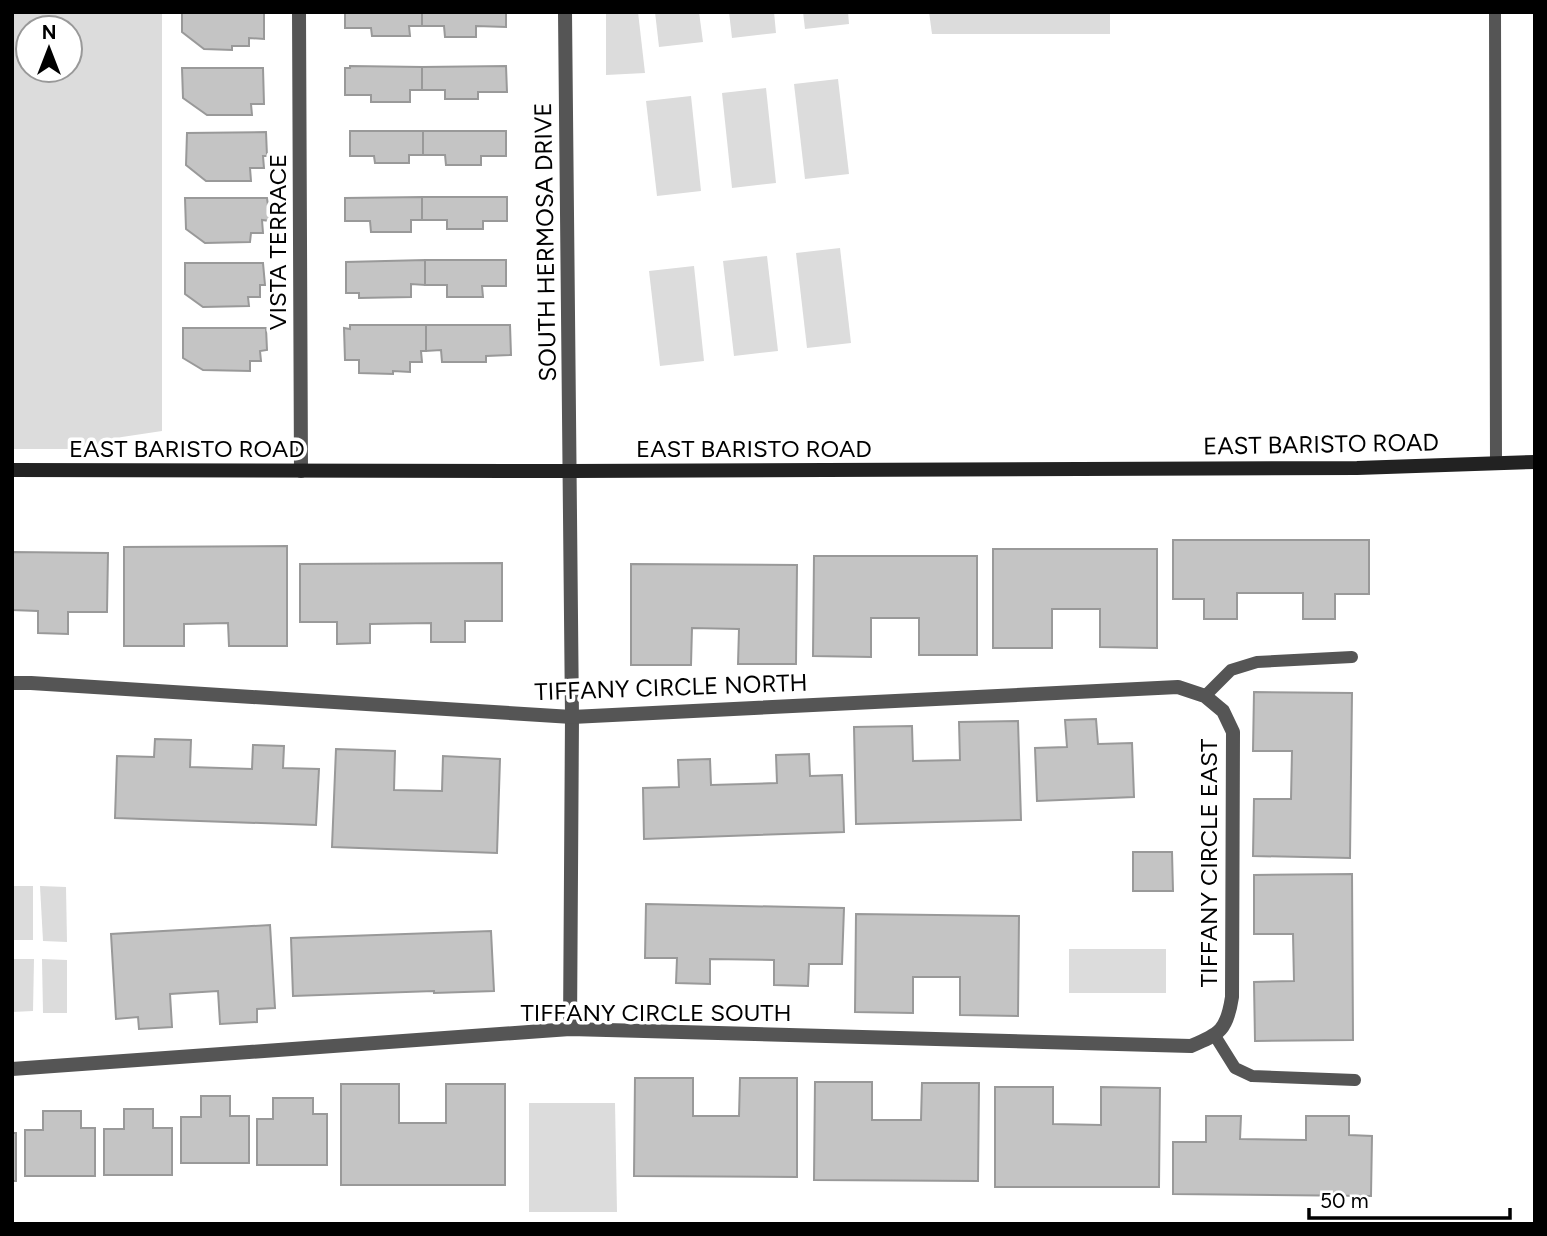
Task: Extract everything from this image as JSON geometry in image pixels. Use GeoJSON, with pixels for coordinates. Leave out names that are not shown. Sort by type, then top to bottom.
{"type":"FeatureCollection","features":[{"type":"Feature","properties":{"kind":"street","name":"VISTA TERRACE"},"geometry":{"type":"LineString","coordinates":[[299,12],[302,471]]}},
{"type":"Feature","properties":{"kind":"street","name":"SOUTH HERMOSA DRIVE"},"geometry":{"type":"LineString","coordinates":[[565,12],[572,718],[570,1029]]}},
{"type":"Feature","properties":{"kind":"street","name":"EAST BARISTO ROAD"},"geometry":{"type":"LineString","coordinates":[[12,470],[1344,468],[1535,462]]}},
{"type":"Feature","properties":{"kind":"street","name":"TIFFANY CIRCLE NORTH"},"geometry":{"type":"LineString","coordinates":[[12,683],[572,718],[1178,687],[1205,696]]}},
{"type":"Feature","properties":{"kind":"street","name":"TIFFANY CIRCLE EAST"},"geometry":{"type":"LineString","coordinates":[[1205,696],[1223,711],[1233,732],[1232,997],[1229,1017],[1215,1036]]}},
{"type":"Feature","properties":{"kind":"street","name":"TIFFANY CIRCLE SOUTH"},"geometry":{"type":"LineString","coordinates":[[12,1069],[570,1029],[1191,1046],[1215,1036]]}},
{"type":"Feature","properties":{"kind":"lane"},"geometry":{"type":"LineString","coordinates":[[1495,12],[1496,463]]}},
{"type":"Feature","properties":{"kind":"lane"},"geometry":{"type":"LineString","coordinates":[[1205,696],[1231,670],[1257,662],[1352,657]]}},
{"type":"Feature","properties":{"kind":"lane"},"geometry":{"type":"LineString","coordinates":[[1215,1036],[1235,1068],[1252,1076],[1355,1080]]}},
{"type":"Feature","properties":{"kind":"shaded area"},"geometry":{"type":"Polygon","coordinates":[[[12,12],[162,12],[162,431],[122,437],[92,449],[12,449],[12,12]]]}},
{"type":"Feature","properties":{"kind":"shaded area"},"geometry":{"type":"Polygon","coordinates":[[[606,12],[638,12],[645,73],[606,75],[606,12]]]}},
{"type":"Feature","properties":{"kind":"shaded area"},"geometry":{"type":"Polygon","coordinates":[[[655,12],[699,12],[703,42],[659,47],[655,12]]]}},
{"type":"Feature","properties":{"kind":"shaded area"},"geometry":{"type":"Polygon","coordinates":[[[729,12],[774,12],[776,33],[732,38],[729,12]]]}},
{"type":"Feature","properties":{"kind":"shaded area"},"geometry":{"type":"Polygon","coordinates":[[[803,12],[848,12],[849,24],[805,29],[803,12]]]}},
{"type":"Feature","properties":{"kind":"shaded area"},"geometry":{"type":"Polygon","coordinates":[[[929,12],[1110,12],[1110,34],[932,34],[929,12]]]}},
{"type":"Feature","properties":{"kind":"shaded area"},"geometry":{"type":"Polygon","coordinates":[[[838,79],[849,174],[805,179],[794,84],[838,79]]]}},
{"type":"Feature","properties":{"kind":"shaded area"},"geometry":{"type":"Polygon","coordinates":[[[766,88],[776,183],[732,188],[722,93],[766,88]]]}},
{"type":"Feature","properties":{"kind":"shaded area"},"geometry":{"type":"Polygon","coordinates":[[[691,96],[701,191],[657,196],[646,101],[691,96]]]}},
{"type":"Feature","properties":{"kind":"shaded area"},"geometry":{"type":"Polygon","coordinates":[[[840,248],[851,343],[807,348],[796,253],[840,248]]]}},
{"type":"Feature","properties":{"kind":"shaded area"},"geometry":{"type":"Polygon","coordinates":[[[767,256],[778,351],[734,356],[723,261],[767,256]]]}},
{"type":"Feature","properties":{"kind":"shaded area"},"geometry":{"type":"Polygon","coordinates":[[[694,266],[704,361],[660,366],[649,271],[694,266]]]}},
{"type":"Feature","properties":{"kind":"shaded area"},"geometry":{"type":"Polygon","coordinates":[[[12,886],[33,886],[33,940],[12,940],[12,886]]]}},
{"type":"Feature","properties":{"kind":"shaded area"},"geometry":{"type":"Polygon","coordinates":[[[40,886],[66,887],[67,942],[43,941],[40,886]]]}},
{"type":"Feature","properties":{"kind":"shaded area"},"geometry":{"type":"Polygon","coordinates":[[[1069,949],[1166,949],[1166,993],[1069,993],[1069,949]]]}},
{"type":"Feature","properties":{"kind":"shaded area"},"geometry":{"type":"Polygon","coordinates":[[[12,959],[34,959],[33,1011],[12,1012],[12,959]]]}},
{"type":"Feature","properties":{"kind":"shaded area"},"geometry":{"type":"Polygon","coordinates":[[[42,959],[67,960],[67,1013],[43,1013],[42,959]]]}},
{"type":"Feature","properties":{"kind":"shaded area"},"geometry":{"type":"Polygon","coordinates":[[[529,1103],[615,1103],[617,1212],[529,1212],[529,1103]]]}},
{"type":"Feature","properties":{"kind":"building"},"geometry":{"type":"Polygon","coordinates":[[[182,12],[264,12],[264,39],[249,38],[249,46],[232,46],[232,50],[204,49],[182,32],[182,12]]]}},
{"type":"Feature","properties":{"kind":"building"},"geometry":{"type":"Polygon","coordinates":[[[345,12],[422,12],[422,26],[409,26],[410,36],[372,36],[371,28],[345,28],[345,12]]]}},
{"type":"Feature","properties":{"kind":"building"},"geometry":{"type":"Polygon","coordinates":[[[422,12],[506,12],[506,27],[476,26],[476,37],[445,37],[444,26],[422,26],[422,12]]]}},
{"type":"Feature","properties":{"kind":"building"},"geometry":{"type":"Polygon","coordinates":[[[506,66],[507,92],[478,92],[478,99],[445,99],[445,90],[422,90],[422,67],[506,66]]]}},
{"type":"Feature","properties":{"kind":"building"},"geometry":{"type":"Polygon","coordinates":[[[422,67],[422,90],[410,90],[410,102],[371,102],[371,95],[345,95],[345,68],[422,67]]]}},
{"type":"Feature","properties":{"kind":"building"},"geometry":{"type":"Polygon","coordinates":[[[182,68],[263,68],[264,104],[251,104],[252,115],[207,115],[183,98],[182,68]]]}},
{"type":"Feature","properties":{"kind":"building"},"geometry":{"type":"Polygon","coordinates":[[[350,131],[423,131],[423,155],[409,155],[409,163],[375,163],[374,156],[350,156],[350,131]]]}},
{"type":"Feature","properties":{"kind":"building"},"geometry":{"type":"Polygon","coordinates":[[[423,131],[506,131],[506,156],[481,156],[481,165],[446,165],[445,155],[423,155],[423,131]]]}},
{"type":"Feature","properties":{"kind":"building"},"geometry":{"type":"Polygon","coordinates":[[[266,132],[267,156],[263,156],[264,168],[250,168],[251,181],[206,181],[186,165],[187,133],[266,132]]]}},
{"type":"Feature","properties":{"kind":"building"},"geometry":{"type":"Polygon","coordinates":[[[422,197],[422,220],[411,220],[411,232],[371,232],[370,221],[345,221],[345,198],[422,197]]]}},
{"type":"Feature","properties":{"kind":"building"},"geometry":{"type":"Polygon","coordinates":[[[422,197],[507,197],[507,221],[483,221],[483,229],[447,229],[447,220],[422,220],[422,197]]]}},
{"type":"Feature","properties":{"kind":"building"},"geometry":{"type":"Polygon","coordinates":[[[185,198],[267,198],[270,221],[262,220],[263,233],[251,233],[250,242],[205,243],[186,229],[185,198]]]}},
{"type":"Feature","properties":{"kind":"building"},"geometry":{"type":"Polygon","coordinates":[[[425,260],[506,260],[506,286],[482,286],[483,297],[447,297],[447,285],[425,285],[425,260]]]}},
{"type":"Feature","properties":{"kind":"building"},"geometry":{"type":"Polygon","coordinates":[[[425,260],[425,285],[411,284],[411,297],[359,298],[359,293],[346,293],[346,262],[425,260]]]}},
{"type":"Feature","properties":{"kind":"building"},"geometry":{"type":"Polygon","coordinates":[[[185,263],[263,263],[265,285],[260,285],[260,297],[248,297],[249,306],[203,307],[185,294],[185,263]]]}},
{"type":"Feature","properties":{"kind":"building"},"geometry":{"type":"Polygon","coordinates":[[[350,325],[426,325],[426,351],[421,351],[422,362],[410,362],[410,372],[359,373],[359,360],[345,360],[344,328],[350,329],[350,325]]]}},
{"type":"Feature","properties":{"kind":"building"},"geometry":{"type":"Polygon","coordinates":[[[426,325],[510,325],[511,355],[486,356],[486,362],[442,362],[441,350],[426,351],[426,325]]]}},
{"type":"Feature","properties":{"kind":"building"},"geometry":{"type":"Polygon","coordinates":[[[183,328],[266,328],[267,350],[260,351],[261,361],[250,361],[250,371],[203,370],[183,358],[183,328]]]}},
{"type":"Feature","properties":{"kind":"building"},"geometry":{"type":"Polygon","coordinates":[[[1173,540],[1369,540],[1369,594],[1335,594],[1335,619],[1303,619],[1303,593],[1237,593],[1237,619],[1204,619],[1204,599],[1173,599],[1173,540]]]}},
{"type":"Feature","properties":{"kind":"building"},"geometry":{"type":"Polygon","coordinates":[[[287,546],[287,646],[229,646],[228,623],[184,624],[184,646],[124,646],[124,547],[287,546]]]}},
{"type":"Feature","properties":{"kind":"building"},"geometry":{"type":"Polygon","coordinates":[[[993,549],[1157,549],[1157,648],[1100,647],[1100,609],[1052,609],[1052,648],[993,648],[993,549]]]}},
{"type":"Feature","properties":{"kind":"building"},"geometry":{"type":"Polygon","coordinates":[[[12,552],[108,553],[107,612],[68,612],[68,634],[38,633],[38,611],[12,610],[12,552]]]}},
{"type":"Feature","properties":{"kind":"building"},"geometry":{"type":"Polygon","coordinates":[[[814,556],[977,556],[977,655],[919,655],[919,618],[871,618],[871,657],[813,656],[814,556]]]}},
{"type":"Feature","properties":{"kind":"building"},"geometry":{"type":"Polygon","coordinates":[[[502,563],[502,621],[465,621],[465,642],[431,642],[431,623],[370,624],[370,643],[337,644],[337,622],[300,622],[300,564],[502,563]]]}},
{"type":"Feature","properties":{"kind":"building"},"geometry":{"type":"Polygon","coordinates":[[[631,564],[797,565],[796,664],[738,664],[739,629],[692,628],[691,665],[631,665],[631,564]]]}},
{"type":"Feature","properties":{"kind":"building"},"geometry":{"type":"Polygon","coordinates":[[[1254,692],[1352,693],[1350,858],[1253,856],[1254,799],[1291,799],[1292,751],[1253,751],[1254,692]]]}},
{"type":"Feature","properties":{"kind":"building"},"geometry":{"type":"Polygon","coordinates":[[[1096,719],[1098,744],[1132,743],[1134,797],[1037,801],[1035,748],[1067,747],[1065,720],[1096,719]]]}},
{"type":"Feature","properties":{"kind":"building"},"geometry":{"type":"Polygon","coordinates":[[[1018,721],[1021,820],[856,824],[854,727],[912,726],[913,761],[960,760],[959,722],[1018,721]]]}},
{"type":"Feature","properties":{"kind":"building"},"geometry":{"type":"Polygon","coordinates":[[[155,739],[191,740],[190,767],[252,769],[253,745],[284,746],[283,768],[319,769],[316,825],[115,818],[117,756],[154,757],[155,739]]]}},
{"type":"Feature","properties":{"kind":"building"},"geometry":{"type":"Polygon","coordinates":[[[336,749],[395,751],[394,790],[442,791],[443,756],[500,759],[497,853],[332,847],[336,749]]]}},
{"type":"Feature","properties":{"kind":"building"},"geometry":{"type":"Polygon","coordinates":[[[809,754],[810,776],[842,775],[844,832],[644,839],[643,788],[679,787],[678,760],[710,759],[711,785],[777,783],[776,755],[809,754]]]}},
{"type":"Feature","properties":{"kind":"building"},"geometry":{"type":"Polygon","coordinates":[[[1133,852],[1172,852],[1173,891],[1133,891],[1133,852]]]}},
{"type":"Feature","properties":{"kind":"building"},"geometry":{"type":"Polygon","coordinates":[[[1352,874],[1353,1040],[1255,1041],[1254,982],[1294,981],[1293,934],[1254,934],[1254,875],[1352,874]]]}},
{"type":"Feature","properties":{"kind":"building"},"geometry":{"type":"Polygon","coordinates":[[[646,904],[844,908],[842,964],[809,964],[808,986],[774,985],[774,960],[710,959],[710,984],[676,983],[677,958],[645,958],[646,904]]]}},
{"type":"Feature","properties":{"kind":"building"},"geometry":{"type":"Polygon","coordinates":[[[856,914],[1019,916],[1018,1016],[960,1015],[960,977],[913,977],[913,1013],[855,1012],[856,914]]]}},
{"type":"Feature","properties":{"kind":"building"},"geometry":{"type":"Polygon","coordinates":[[[270,925],[275,1008],[257,1009],[257,1022],[220,1024],[218,991],[170,994],[172,1027],[139,1029],[138,1017],[116,1019],[111,934],[270,925]]]}},
{"type":"Feature","properties":{"kind":"building"},"geometry":{"type":"Polygon","coordinates":[[[491,931],[494,991],[293,996],[291,938],[491,931]]]}},
{"type":"Feature","properties":{"kind":"building"},"geometry":{"type":"Polygon","coordinates":[[[635,1078],[693,1078],[693,1116],[739,1116],[740,1078],[797,1078],[797,1177],[634,1176],[635,1078]]]}},
{"type":"Feature","properties":{"kind":"building"},"geometry":{"type":"Polygon","coordinates":[[[815,1082],[872,1082],[872,1120],[921,1120],[922,1083],[979,1083],[978,1181],[814,1180],[815,1082]]]}},
{"type":"Feature","properties":{"kind":"building"},"geometry":{"type":"Polygon","coordinates":[[[341,1084],[399,1084],[399,1123],[446,1123],[446,1084],[505,1084],[505,1185],[341,1185],[341,1084]]]}},
{"type":"Feature","properties":{"kind":"building"},"geometry":{"type":"Polygon","coordinates":[[[995,1087],[1053,1087],[1053,1124],[1101,1125],[1101,1087],[1160,1088],[1159,1187],[995,1187],[995,1087]]]}},
{"type":"Feature","properties":{"kind":"building"},"geometry":{"type":"Polygon","coordinates":[[[201,1096],[230,1096],[230,1116],[249,1116],[249,1163],[181,1163],[181,1117],[201,1117],[201,1096]]]}},
{"type":"Feature","properties":{"kind":"building"},"geometry":{"type":"Polygon","coordinates":[[[273,1098],[313,1098],[313,1114],[327,1114],[327,1165],[257,1165],[257,1119],[273,1119],[273,1098]]]}},
{"type":"Feature","properties":{"kind":"building"},"geometry":{"type":"Polygon","coordinates":[[[124,1109],[153,1109],[153,1128],[172,1128],[172,1175],[104,1175],[104,1129],[124,1129],[124,1109]]]}},
{"type":"Feature","properties":{"kind":"building"},"geometry":{"type":"Polygon","coordinates":[[[43,1111],[81,1111],[81,1128],[95,1128],[95,1176],[25,1176],[25,1130],[43,1130],[43,1111]]]}},
{"type":"Feature","properties":{"kind":"building"},"geometry":{"type":"Polygon","coordinates":[[[1206,1116],[1241,1116],[1240,1139],[1306,1140],[1306,1116],[1349,1116],[1349,1135],[1372,1136],[1371,1196],[1173,1194],[1173,1142],[1206,1142],[1206,1116]]]}},
{"type":"Feature","properties":{"kind":"building"},"geometry":{"type":"Polygon","coordinates":[[[12,1133],[16,1133],[16,1181],[12,1181],[12,1133]]]}}]}
